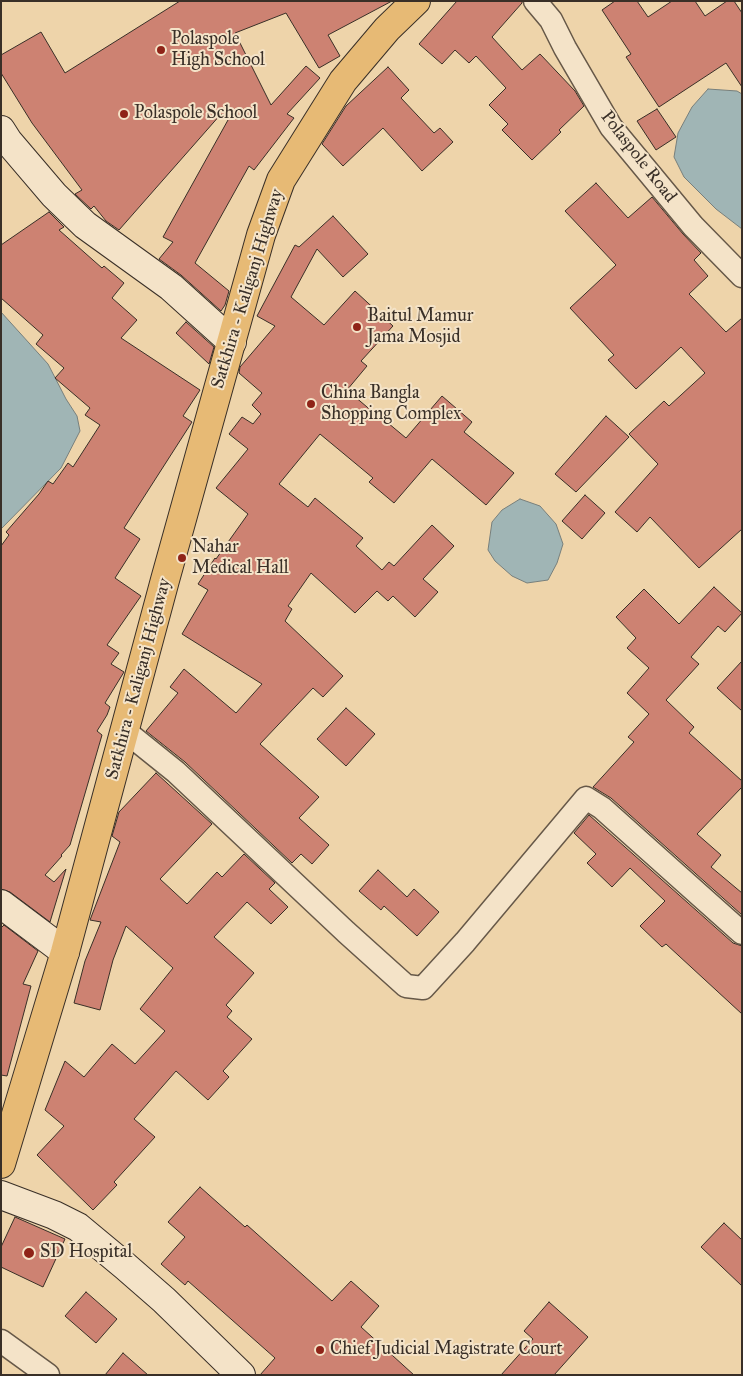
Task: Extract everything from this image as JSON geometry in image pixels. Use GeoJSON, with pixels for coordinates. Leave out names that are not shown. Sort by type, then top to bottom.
{"type":"FeatureCollection","features":[{"type":"Feature","properties":{"kind":"highway","name":"Satkhira - Kaliganj Highway"},"geometry":{"type":"LineString","coordinates":[[1,1164],[65,952],[260,235],[281,180],[344,81],[387,29],[416,1]]}},
{"type":"Feature","properties":{"kind":"street","name":"Polaspole Road"},"geometry":{"type":"LineString","coordinates":[[535,1],[551,20],[611,127],[693,226],[742,276]]}},
{"type":"Feature","properties":{"kind":"street"},"geometry":{"type":"LineString","coordinates":[[1,130],[8,141],[54,195],[85,225],[171,288],[232,342]]}},
{"type":"Feature","properties":{"kind":"street"},"geometry":{"type":"LineString","coordinates":[[125,731],[176,772],[406,986],[423,988],[465,942],[586,798],[602,808],[742,933]]}},
{"type":"Feature","properties":{"kind":"street"},"geometry":{"type":"LineString","coordinates":[[1,904],[65,952]]}},
{"type":"Feature","properties":{"kind":"street"},"geometry":{"type":"LineString","coordinates":[[1,1195],[54,1215],[78,1227],[164,1300],[241,1375]]}},
{"type":"Feature","properties":{"kind":"street"},"geometry":{"type":"LineString","coordinates":[[1,1341],[48,1375]]}},
{"type":"Feature","properties":{"kind":"shaded area"},"geometry":{"type":"Polygon","coordinates":[[[708,89],[737,91],[742,94],[742,229],[716,209],[684,177],[674,157],[678,133],[692,107],[708,89]]]}},
{"type":"Feature","properties":{"kind":"shaded area"},"geometry":{"type":"Polygon","coordinates":[[[1,312],[48,364],[77,416],[80,431],[61,468],[1,529],[1,312]]]}},
{"type":"Feature","properties":{"kind":"shaded area"},"geometry":{"type":"Polygon","coordinates":[[[520,499],[540,506],[556,524],[563,544],[557,563],[548,580],[527,583],[512,576],[495,561],[488,550],[492,522],[502,510],[520,499]]]}},
{"type":"Feature","properties":{"kind":"building","name":"Polaspole School"},"geometry":{"type":"Polygon","coordinates":[[[180,1],[392,1],[328,35],[340,56],[319,68],[286,13],[235,33],[271,105],[306,66],[320,78],[287,114],[294,118],[254,170],[249,166],[195,263],[229,291],[221,311],[181,275],[159,259],[173,242],[163,237],[228,120],[221,114],[119,230],[106,221],[94,206],[91,209],[75,194],[82,190],[32,123],[1,73],[1,55],[41,32],[65,73],[180,1]]]}},
{"type":"Feature","properties":{"kind":"building"},"geometry":{"type":"Polygon","coordinates":[[[457,1],[522,1],[492,37],[522,70],[540,54],[575,91],[584,106],[532,160],[502,130],[508,124],[489,105],[506,88],[476,56],[469,63],[455,50],[442,64],[419,44],[457,1]]]}},
{"type":"Feature","properties":{"kind":"building"},"geometry":{"type":"Polygon","coordinates":[[[615,1],[637,1],[648,17],[672,1],[695,1],[705,16],[727,1],[734,1],[742,13],[742,87],[726,63],[659,107],[626,57],[631,54],[602,10],[615,1]]]}},
{"type":"Feature","properties":{"kind":"building"},"geometry":{"type":"Polygon","coordinates":[[[388,67],[409,90],[401,98],[434,133],[440,128],[453,142],[422,171],[383,128],[343,166],[322,144],[346,106],[388,67]]]}},
{"type":"Feature","properties":{"kind":"building"},"geometry":{"type":"Polygon","coordinates":[[[657,109],[676,137],[656,150],[637,121],[657,109]]]}},
{"type":"Feature","properties":{"kind":"building"},"geometry":{"type":"Polygon","coordinates":[[[596,183],[628,218],[652,197],[701,253],[694,260],[708,276],[689,294],[726,332],[742,318],[742,529],[699,568],[650,517],[637,532],[615,512],[658,464],[629,434],[664,401],[669,406],[705,373],[681,347],[636,389],[608,360],[614,355],[570,308],[616,265],[565,211],[596,183]]]}},
{"type":"Feature","properties":{"kind":"building"},"geometry":{"type":"Polygon","coordinates":[[[49,212],[64,227],[59,230],[102,268],[104,266],[124,283],[112,298],[137,320],[121,338],[200,390],[183,416],[192,422],[124,528],[140,539],[115,578],[141,596],[107,645],[119,653],[111,664],[124,672],[105,703],[110,707],[97,731],[102,735],[70,845],[45,875],[54,882],[66,869],[50,922],[10,892],[1,889],[1,546],[9,535],[6,532],[48,481],[53,484],[68,463],[73,467],[100,425],[85,415],[90,408],[55,378],[64,368],[36,344],[43,335],[1,298],[1,245],[49,212]]]}},
{"type":"Feature","properties":{"kind":"building"},"geometry":{"type":"Polygon","coordinates":[[[333,216],[368,254],[343,277],[317,249],[291,297],[324,325],[355,291],[393,326],[361,361],[367,366],[347,390],[406,438],[442,396],[472,422],[464,432],[514,473],[486,505],[432,459],[394,503],[369,482],[373,478],[320,434],[279,484],[308,507],[315,498],[363,538],[356,546],[382,570],[389,562],[394,566],[432,525],[454,546],[423,579],[438,592],[415,617],[393,596],[388,601],[377,591],[355,613],[311,573],[288,606],[292,609],[285,621],[343,676],[323,697],[313,688],[260,744],[319,797],[299,818],[329,845],[312,864],[301,854],[292,863],[185,762],[146,731],[178,693],[170,687],[184,669],[236,713],[262,684],[182,634],[208,590],[198,584],[248,514],[216,488],[248,449],[229,434],[242,417],[253,424],[261,414],[252,405],[262,393],[239,373],[240,367],[275,326],[257,316],[295,245],[299,247],[333,216]]]}},
{"type":"Feature","properties":{"kind":"building"},"geometry":{"type":"Polygon","coordinates":[[[186,322],[214,347],[209,364],[176,333],[186,322]]]}},
{"type":"Feature","properties":{"kind":"building"},"geometry":{"type":"Polygon","coordinates":[[[606,416],[629,437],[576,492],[555,474],[606,416]]]}},
{"type":"Feature","properties":{"kind":"building"},"geometry":{"type":"Polygon","coordinates":[[[585,495],[605,513],[582,539],[562,521],[585,495]]]}},
{"type":"Feature","properties":{"kind":"building"},"geometry":{"type":"Polygon","coordinates":[[[714,587],[742,613],[725,632],[718,626],[691,657],[699,664],[666,700],[694,727],[689,733],[742,781],[742,787],[697,834],[721,855],[711,867],[742,893],[742,915],[611,798],[593,787],[634,742],[628,737],[649,714],[627,693],[649,668],[627,648],[636,638],[616,617],[644,589],[679,624],[714,587]]]}},
{"type":"Feature","properties":{"kind":"building"},"geometry":{"type":"Polygon","coordinates":[[[742,661],[742,711],[717,688],[742,661]]]}},
{"type":"Feature","properties":{"kind":"building"},"geometry":{"type":"Polygon","coordinates":[[[346,708],[375,734],[346,766],[317,739],[346,708]]]}},
{"type":"Feature","properties":{"kind":"building"},"geometry":{"type":"Polygon","coordinates":[[[156,773],[212,824],[160,879],[187,904],[217,872],[222,877],[244,854],[275,883],[269,889],[288,907],[271,924],[247,902],[214,937],[254,973],[226,1005],[232,1011],[227,1017],[252,1039],[223,1071],[229,1077],[208,1100],[176,1071],[134,1119],[155,1137],[114,1182],[117,1185],[93,1210],[37,1155],[64,1126],[45,1110],[65,1061],[84,1077],[112,1044],[135,1064],[165,1031],[140,1009],[173,968],[126,926],[113,960],[100,1010],[74,1003],[85,961],[101,922],[90,920],[120,842],[112,836],[119,812],[156,773]]]}},
{"type":"Feature","properties":{"kind":"building"},"geometry":{"type":"Polygon","coordinates":[[[589,815],[733,943],[742,946],[742,1014],[666,944],[662,947],[640,926],[665,901],[630,868],[612,887],[587,863],[596,854],[574,833],[589,815]]]}},
{"type":"Feature","properties":{"kind":"building"},"geometry":{"type":"Polygon","coordinates":[[[378,870],[407,897],[414,889],[439,912],[417,936],[384,906],[381,910],[359,891],[378,870]]]}},
{"type":"Feature","properties":{"kind":"building"},"geometry":{"type":"Polygon","coordinates":[[[4,925],[38,951],[23,984],[31,986],[7,1076],[1,1075],[1,928],[4,925]]]}},
{"type":"Feature","properties":{"kind":"building"},"geometry":{"type":"Polygon","coordinates":[[[200,1187],[245,1227],[247,1225],[332,1301],[351,1281],[379,1306],[361,1327],[414,1375],[260,1375],[275,1358],[188,1281],[185,1285],[161,1264],[185,1237],[168,1222],[200,1187]]]}},
{"type":"Feature","properties":{"kind":"building"},"geometry":{"type":"Polygon","coordinates":[[[15,1217],[65,1239],[43,1287],[1,1267],[1,1247],[15,1217]]]}},
{"type":"Feature","properties":{"kind":"building"},"geometry":{"type":"Polygon","coordinates":[[[724,1223],[742,1240],[742,1286],[701,1247],[724,1223]]]}},
{"type":"Feature","properties":{"kind":"building"},"geometry":{"type":"Polygon","coordinates":[[[86,1292],[117,1319],[96,1343],[65,1316],[86,1292]]]}},
{"type":"Feature","properties":{"kind":"building"},"geometry":{"type":"Polygon","coordinates":[[[549,1302],[588,1337],[554,1375],[501,1375],[533,1339],[524,1331],[549,1302]]]}},
{"type":"Feature","properties":{"kind":"building"},"geometry":{"type":"Polygon","coordinates":[[[123,1353],[148,1375],[105,1375],[123,1353]]]}},
{"type":"Feature","properties":{"kind":"place","name":"Polaspole High School"},"geometry":{"type":"Point","coordinates":[161,50]}},
{"type":"Feature","properties":{"kind":"place","name":"Polaspole School"},"geometry":{"type":"Point","coordinates":[124,114]}},
{"type":"Feature","properties":{"kind":"place","name":"Baitul Mamur Jama Mosjid"},"geometry":{"type":"Point","coordinates":[357,327]}},
{"type":"Feature","properties":{"kind":"place","name":"China Bangla Shopping Complex"},"geometry":{"type":"Point","coordinates":[311,404]}},
{"type":"Feature","properties":{"kind":"place","name":"Nahar Medical Hall"},"geometry":{"type":"Point","coordinates":[182,558]}},
{"type":"Feature","properties":{"kind":"place","name":"SD Hospital"},"geometry":{"type":"Point","coordinates":[29,1253]}},
{"type":"Feature","properties":{"kind":"place","name":"Chief Judicial Magistrate Court"},"geometry":{"type":"Point","coordinates":[320,1350]}}]}
